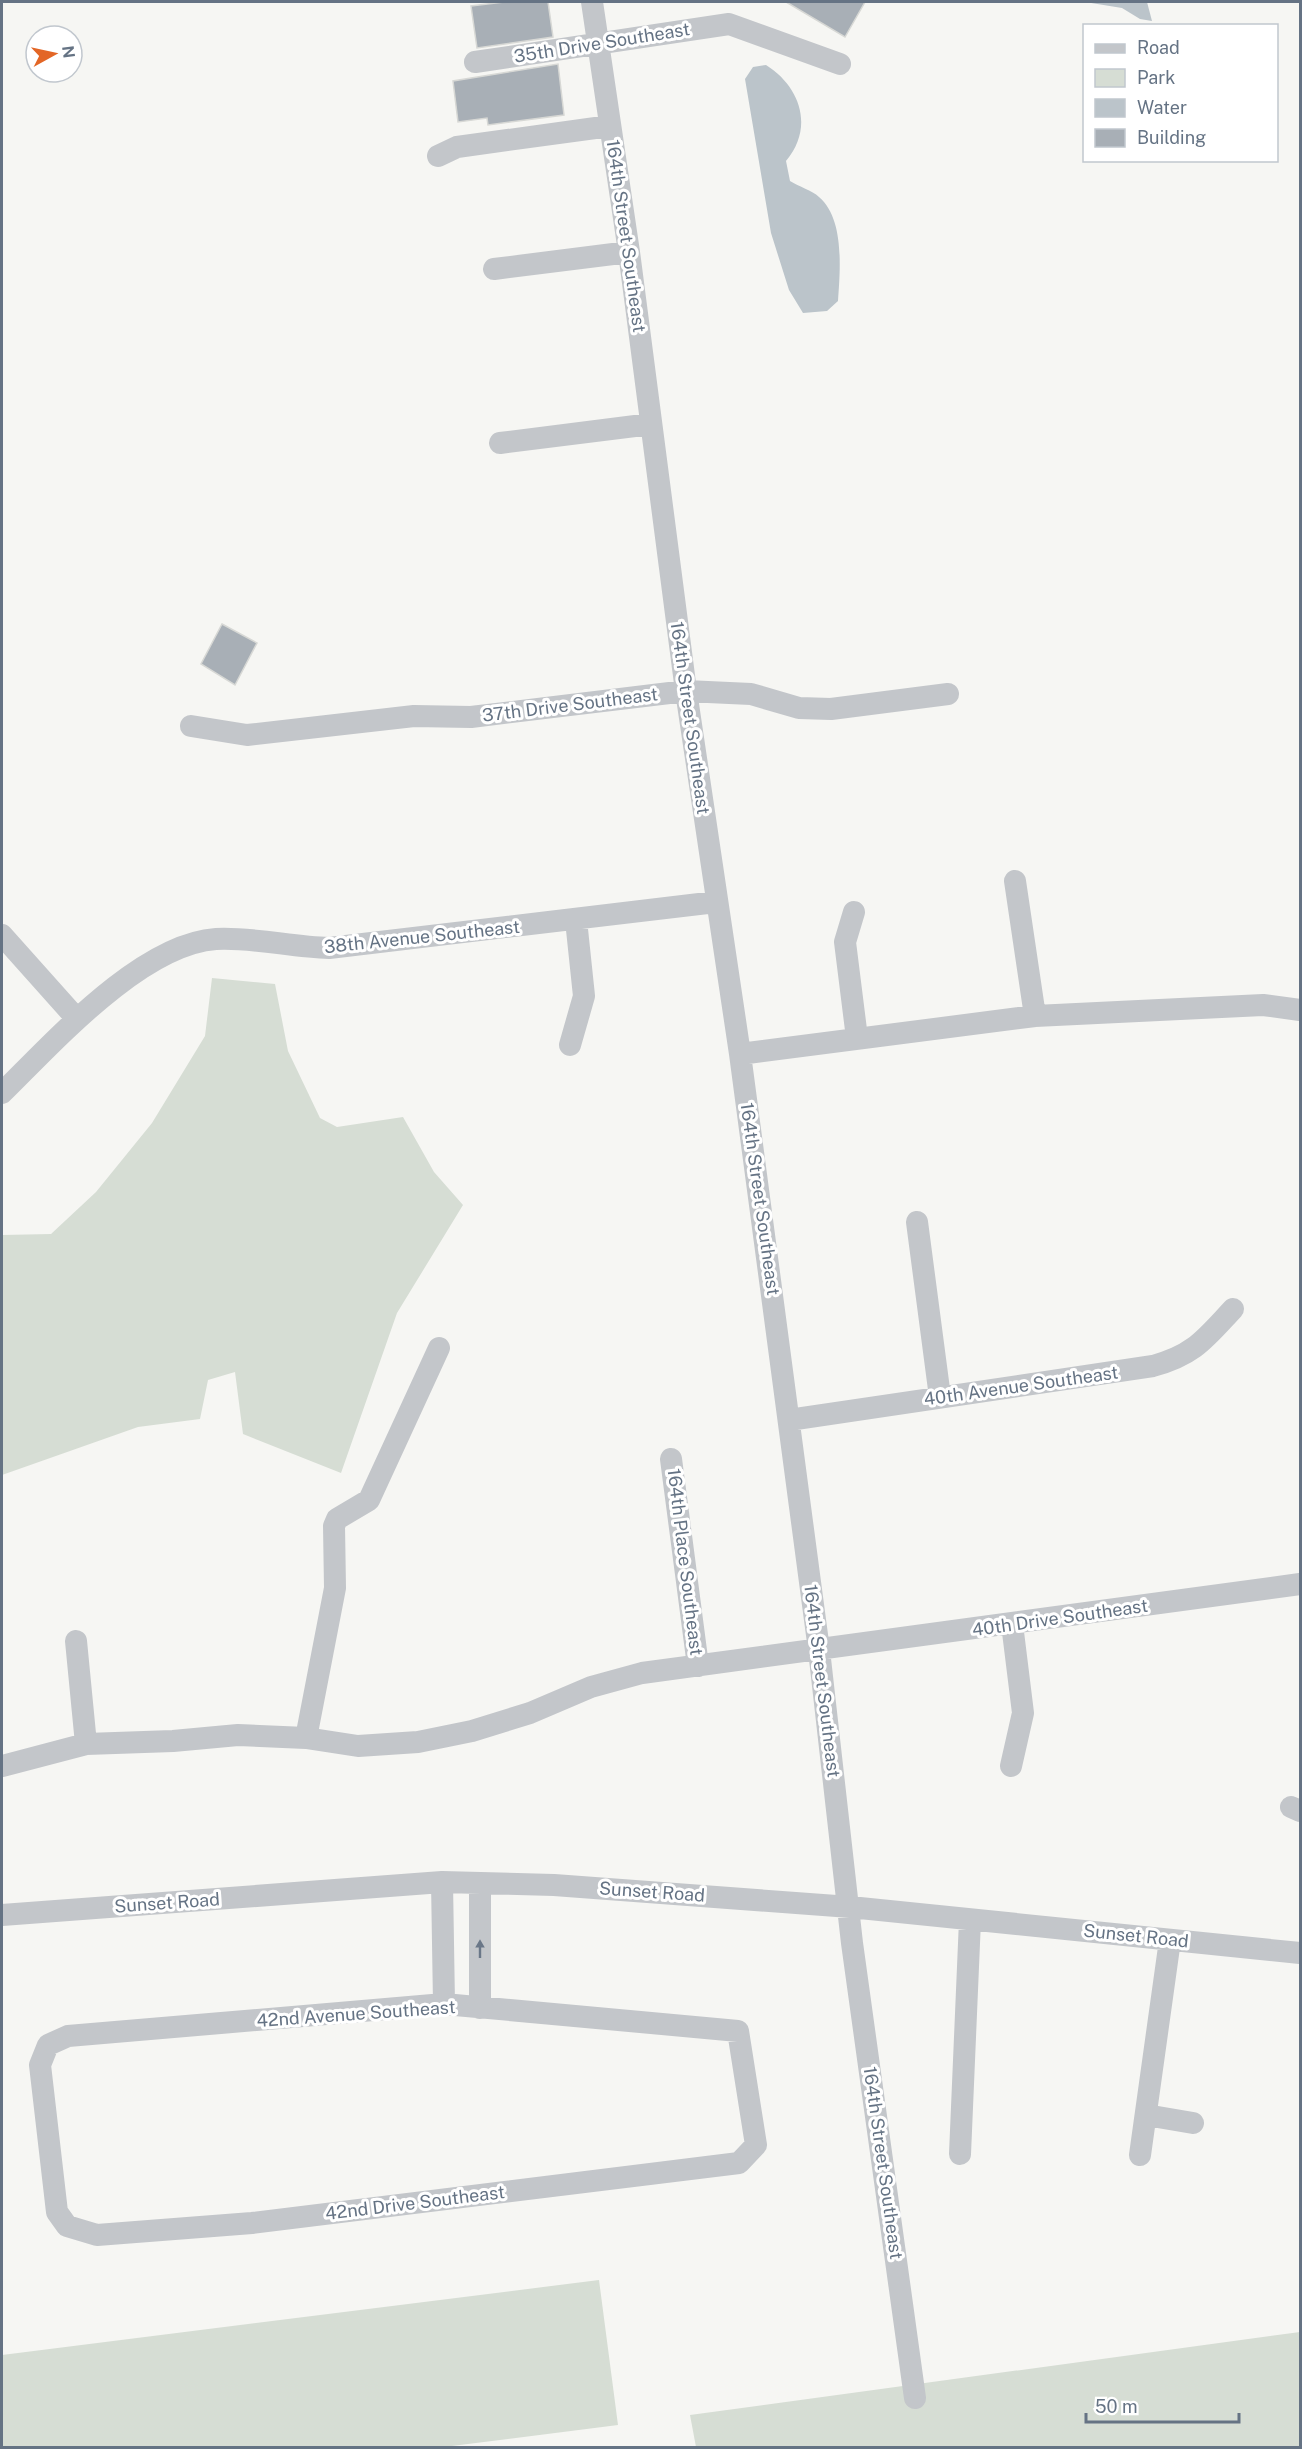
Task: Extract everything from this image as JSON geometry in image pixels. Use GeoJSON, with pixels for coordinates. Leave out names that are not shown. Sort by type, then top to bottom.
{"type":"FeatureCollection","features":[{"type":"Feature","properties":{"kind":"street","name":"164th Street Southeast"},"geometry":{"type":"LineString","coordinates":[[592,2],[628,252],[686,691],[740,1054],[819,1650],[854,1955],[915,2397]]}},
{"type":"Feature","properties":{"kind":"street","name":"35th Drive Southeast"},"geometry":{"type":"LineString","coordinates":[[475,62],[729,24],[840,64]]}},
{"type":"Feature","properties":{"kind":"street"},"geometry":{"type":"LineString","coordinates":[[438,156],[457,147],[610,126]]}},
{"type":"Feature","properties":{"kind":"street"},"geometry":{"type":"LineString","coordinates":[[494,269],[628,252]]}},
{"type":"Feature","properties":{"kind":"street"},"geometry":{"type":"LineString","coordinates":[[500,444],[651,424]]}},
{"type":"Feature","properties":{"kind":"street","name":"37th Drive Southeast"},"geometry":{"type":"LineString","coordinates":[[191,726],[247,735],[414,716],[471,717],[686,691],[751,694],[799,708],[831,709],[948,694]]}},
{"type":"Feature","properties":{"kind":"street"},"geometry":{"type":"LineString","coordinates":[[1016,881],[1035,1016]]}},
{"type":"Feature","properties":{"kind":"street","name":"38th Avenue Southeast"},"geometry":{"type":"LineString","coordinates":[[2,1094],[77,1019],[158,958],[187,945],[214,939],[245,939],[302,948],[329,948],[716,902]]}},
{"type":"Feature","properties":{"kind":"street"},"geometry":{"type":"LineString","coordinates":[[854,912],[844,942],[857,1038]]}},
{"type":"Feature","properties":{"kind":"street"},"geometry":{"type":"LineString","coordinates":[[570,1045],[584,996],[576,920]]}},
{"type":"Feature","properties":{"kind":"street"},"geometry":{"type":"LineString","coordinates":[[2,935],[77,1019]]}},
{"type":"Feature","properties":{"kind":"street"},"geometry":{"type":"LineString","coordinates":[[740,1054],[1035,1016],[1263,1005],[1300,1010]]}},
{"type":"Feature","properties":{"kind":"street"},"geometry":{"type":"LineString","coordinates":[[917,1222],[940,1397]]}},
{"type":"Feature","properties":{"kind":"street","name":"40th Avenue Southeast"},"geometry":{"type":"LineString","coordinates":[[789,1420],[1153,1366],[1180,1359],[1202,1342],[1233,1309]]}},
{"type":"Feature","properties":{"kind":"street"},"geometry":{"type":"LineString","coordinates":[[306,1738],[335,1588],[334,1526],[337,1519],[369,1500],[439,1348]]}},
{"type":"Feature","properties":{"kind":"street","name":"164th Place Southeast"},"geometry":{"type":"LineString","coordinates":[[671,1459],[698,1666]]}},
{"type":"Feature","properties":{"kind":"street","name":"40th Drive Southeast"},"geometry":{"type":"LineString","coordinates":[[2,1766],[86,1744],[173,1741],[238,1735],[306,1738],[358,1746],[418,1742],[472,1731],[530,1713],[591,1687],[642,1673],[1300,1584]]}},
{"type":"Feature","properties":{"kind":"street"},"geometry":{"type":"LineString","coordinates":[[1011,1766],[1023,1713],[1012,1624]]}},
{"type":"Feature","properties":{"kind":"street"},"geometry":{"type":"LineString","coordinates":[[76,1641],[86,1744]]}},
{"type":"Feature","properties":{"kind":"street"},"geometry":{"type":"LineString","coordinates":[[442,1882],[444,2004]]}},
{"type":"Feature","properties":{"kind":"street","name":"Sunset Road"},"geometry":{"type":"LineString","coordinates":[[2,1915],[442,1882],[554,1885],[850,1907],[1300,1953]]}},
{"type":"Feature","properties":{"kind":"street"},"geometry":{"type":"LineString","coordinates":[[480,1883],[480,2008]]}},
{"type":"Feature","properties":{"kind":"street"},"geometry":{"type":"LineString","coordinates":[[960,2154],[970,1920]]}},
{"type":"Feature","properties":{"kind":"street"},"geometry":{"type":"LineString","coordinates":[[1140,2155],[1170,1940]]}},
{"type":"Feature","properties":{"kind":"street","name":"42nd Avenue Southeast"},"geometry":{"type":"LineString","coordinates":[[67,2226],[57,2212],[40,2065],[48,2045],[68,2036],[444,2004],[738,2031],[756,2145]]}},
{"type":"Feature","properties":{"kind":"street"},"geometry":{"type":"LineString","coordinates":[[1146,2115],[1194,2123]]}},
{"type":"Feature","properties":{"kind":"street","name":"42nd Drive Southeast"},"geometry":{"type":"LineString","coordinates":[[67,2226],[97,2235],[252,2223],[739,2163],[756,2145]]}},
{"type":"Feature","properties":{"kind":"green space"},"geometry":{"type":"Polygon","coordinates":[[[212,978],[275,984],[288,1051],[320,1118],[337,1127],[403,1117],[434,1172],[463,1205],[397,1313],[341,1473],[243,1434],[235,1372],[208,1380],[200,1419],[138,1427],[2,1475],[2,1235],[51,1234],[96,1192],[152,1123],[205,1036],[212,978]]]}},
{"type":"Feature","properties":{"kind":"green space"},"geometry":{"type":"Polygon","coordinates":[[[599,2280],[618,2425],[436,2448],[2,2447],[2,2355],[599,2280]]]}},
{"type":"Feature","properties":{"kind":"green space"},"geometry":{"type":"Polygon","coordinates":[[[1300,2332],[1300,2447],[696,2447],[690,2415],[1300,2332]]]}},
{"type":"Feature","properties":{"kind":"water"},"geometry":{"type":"Polygon","coordinates":[[[1085,2],[1147,2],[1152,21],[1140,19],[1122,8],[1085,2]]]}},
{"type":"Feature","properties":{"kind":"water"},"geometry":{"type":"Polygon","coordinates":[[[766,65],[788,85],[800,109],[800,135],[786,161],[790,181],[819,197],[833,218],[837,232],[840,261],[838,301],[827,311],[803,313],[789,290],[771,233],[745,79],[753,67],[766,65]]]}},
{"type":"Feature","properties":{"kind":"building"},"geometry":{"type":"Polygon","coordinates":[[[504,2],[548,2],[553,37],[477,48],[471,6],[504,2]]]}},
{"type":"Feature","properties":{"kind":"building"},"geometry":{"type":"Polygon","coordinates":[[[786,2],[865,2],[845,37],[786,2]]]}},
{"type":"Feature","properties":{"kind":"building"},"geometry":{"type":"Polygon","coordinates":[[[558,64],[564,115],[488,125],[487,118],[458,122],[453,81],[558,64]]]}},
{"type":"Feature","properties":{"kind":"building"},"geometry":{"type":"Polygon","coordinates":[[[222,624],[257,643],[235,685],[201,664],[222,624]]]}}]}
